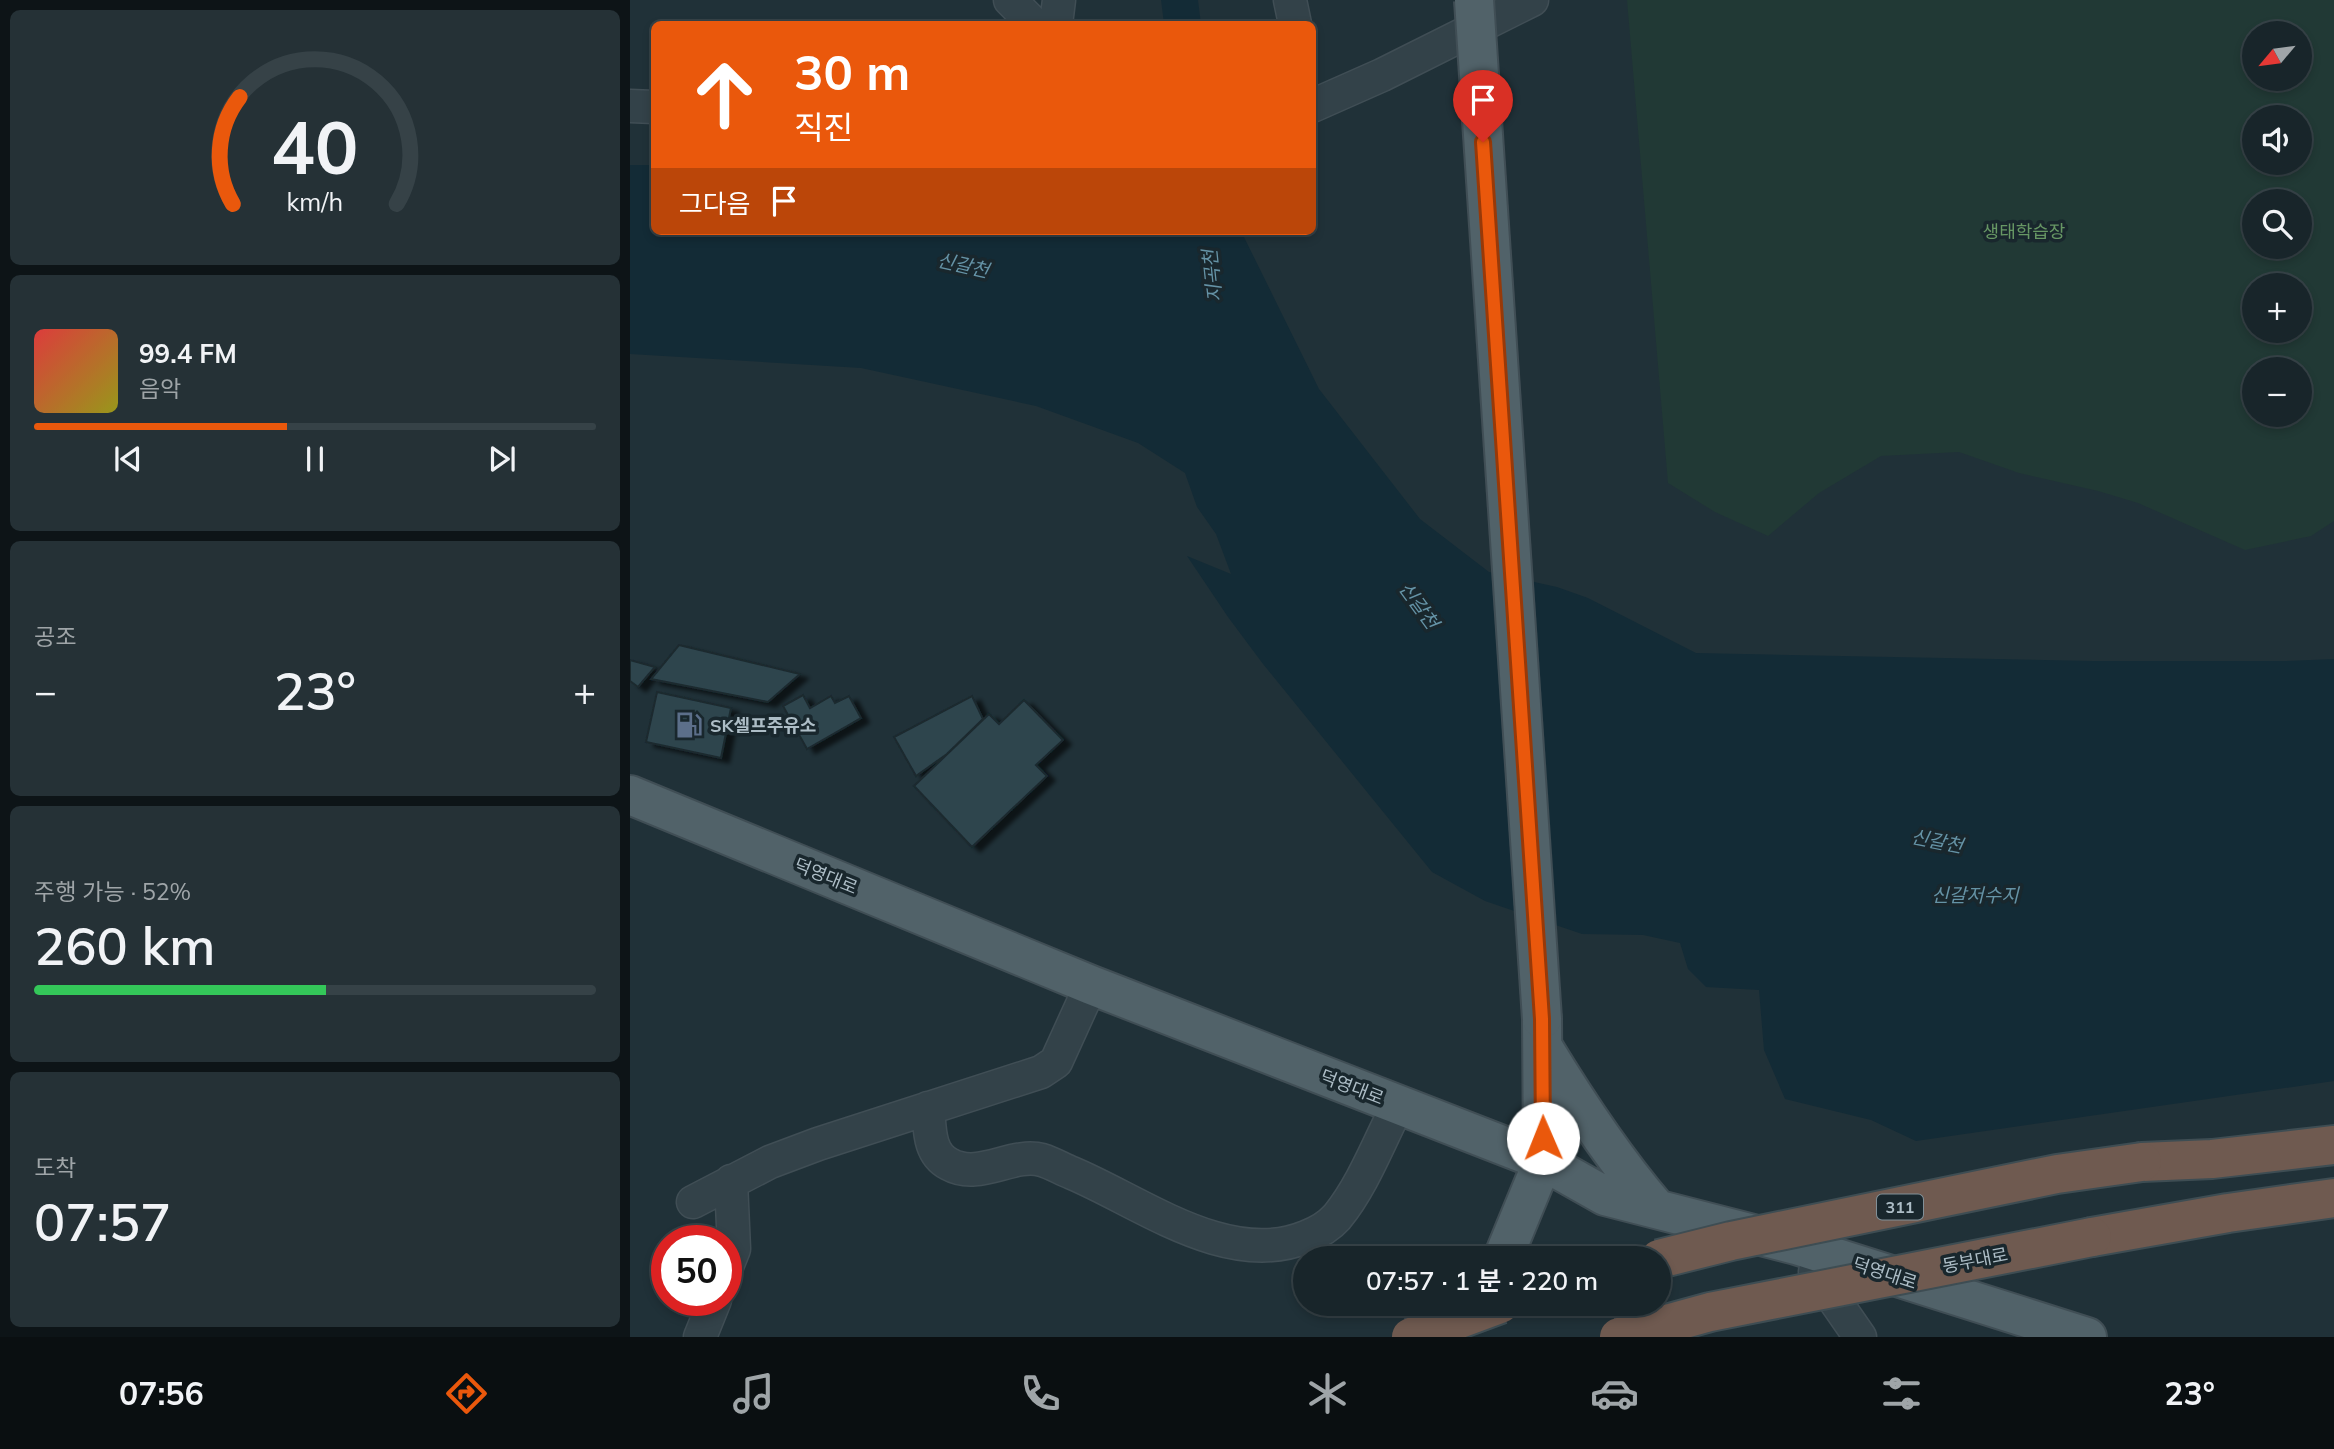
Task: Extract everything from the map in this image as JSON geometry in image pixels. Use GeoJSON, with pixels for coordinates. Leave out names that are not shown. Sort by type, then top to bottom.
{"type":"FeatureCollection","features":[{"type":"Feature","properties":{"kind":"highway","name":"311"},"geometry":{"type":"LineString","coordinates":[[1671,1256],[1731,1241],[2057,1174],[2142,1162],[2212,1158],[2334,1145]]}},
{"type":"Feature","properties":{"kind":"highway","name":"동부대로"},"geometry":{"type":"LineString","coordinates":[[1619,1337],[1710,1312],[2092,1237],[2334,1198]]}},
{"type":"Feature","properties":{"kind":"highway"},"geometry":{"type":"LineString","coordinates":[[1411,1337],[1468,1316]]}},
{"type":"Feature","properties":{"kind":"main road"},"geometry":{"type":"LineString","coordinates":[[1474,0],[1542,1032],[1543,1161],[1508,1246]]}},
{"type":"Feature","properties":{"kind":"main road","name":"덕영대로"},"geometry":{"type":"LineString","coordinates":[[630,795],[1091,985],[1543,1161],[1605,1196],[1796,1245],[2087,1337]]}},
{"type":"Feature","properties":{"kind":"main road"},"geometry":{"type":"LineString","coordinates":[[1542,1032],[1598,1133],[1627,1174],[1656,1208]]}},
{"type":"Feature","properties":{"kind":"main road"},"geometry":{"type":"LineString","coordinates":[[1470,1337],[1479,1316]]}},
{"type":"Feature","properties":{"kind":"street"},"geometry":{"type":"LineString","coordinates":[[1010,0],[1031,21]]}},
{"type":"Feature","properties":{"kind":"street"},"geometry":{"type":"LineString","coordinates":[[1056,21],[1059,0]]}},
{"type":"Feature","properties":{"kind":"street"},"geometry":{"type":"LineString","coordinates":[[1290,0],[1294,21]]}},
{"type":"Feature","properties":{"kind":"street"},"geometry":{"type":"LineString","coordinates":[[1316,104],[1382,75],[1532,0]]}},
{"type":"Feature","properties":{"kind":"street"},"geometry":{"type":"LineString","coordinates":[[630,106],[651,107]]}},
{"type":"Feature","properties":{"kind":"street"},"geometry":{"type":"LineString","coordinates":[[693,1202],[771,1162],[818,1144],[1041,1072],[1056,1062],[1091,985]]}},
{"type":"Feature","properties":{"kind":"street"},"geometry":{"type":"LineString","coordinates":[[928,1108],[933,1148],[949,1165],[962,1170],[975,1170],[1030,1159],[1042,1160],[1097,1183],[1202,1235],[1253,1245],[1304,1238],[1321,1231],[1336,1218],[1354,1190],[1398,1105]]}},
{"type":"Feature","properties":{"kind":"street"},"geometry":{"type":"LineString","coordinates":[[731,1181],[733,1225]]}},
{"type":"Feature","properties":{"kind":"street"},"geometry":{"type":"LineString","coordinates":[[1796,1245],[1860,1337]]}},
{"type":"Feature","properties":{"kind":"street"},"geometry":{"type":"LineString","coordinates":[[700,1337],[709,1316]]}},
{"type":"Feature","properties":{"kind":"green space","name":"생태학습장"},"geometry":{"type":"Polygon","coordinates":[[[1627,0],[2334,0],[2334,521],[2311,536],[2245,550],[2138,503],[2019,473],[1959,452],[1881,456],[1819,493],[1768,536],[1715,512],[1668,483],[1627,0]]]}},
{"type":"Feature","properties":{"kind":"water"},"geometry":{"type":"Polygon","coordinates":[[[1161,0],[1198,0],[1201,21],[1164,21],[1161,0]]]}},
{"type":"Feature","properties":{"kind":"water"},"geometry":{"type":"Polygon","coordinates":[[[630,165],[651,165],[651,235],[1243,235],[1319,389],[1420,519],[1489,572],[1557,587],[1588,598],[1696,653],[2093,661],[2334,659],[2334,1081],[1916,1141],[1871,1120],[1785,1099],[1764,1050],[1759,990],[1706,987],[1688,969],[1680,943],[1643,935],[1582,934],[1485,901],[1432,872],[1263,664],[1187,556],[1231,574],[1216,534],[1197,507],[1185,473],[1138,443],[1036,406],[861,368],[630,354],[630,165]]]}},
{"type":"Feature","properties":{"kind":"building"},"geometry":{"type":"Polygon","coordinates":[[[679,645],[800,674],[768,702],[651,679],[679,645]]]}},
{"type":"Feature","properties":{"kind":"building"},"geometry":{"type":"Polygon","coordinates":[[[630,660],[655,667],[638,687],[630,681],[630,660]]]}},
{"type":"Feature","properties":{"kind":"building","name":"SK셀프주유소"},"geometry":{"type":"Polygon","coordinates":[[[657,692],[731,708],[721,758],[646,742],[657,692]]]}},
{"type":"Feature","properties":{"kind":"building"},"geometry":{"type":"Polygon","coordinates":[[[803,695],[810,708],[831,696],[835,703],[849,696],[861,718],[807,749],[783,706],[803,695]]]}},
{"type":"Feature","properties":{"kind":"building"},"geometry":{"type":"Polygon","coordinates":[[[972,696],[983,719],[947,754],[916,776],[894,737],[972,696]]]}},
{"type":"Feature","properties":{"kind":"building"},"geometry":{"type":"Polygon","coordinates":[[[1024,700],[1063,740],[1036,765],[1047,776],[972,847],[914,786],[989,714],[999,724],[1024,700]]]}},
{"type":"Feature","properties":{"kind":"place","name":"SK셀프주유소"},"geometry":{"type":"Point","coordinates":[689,725]}},
{"type":"Feature","properties":{"kind":"route"},"geometry":{"type":"LineString","coordinates":[[1483,142],[1542,1019],[1543,1138]]}},
{"type":"Feature","properties":{"kind":"water label","name":"신갈천"},"geometry":{"type":"Point","coordinates":[963,265]}},
{"type":"Feature","properties":{"kind":"water label","name":"지곡천"},"geometry":{"type":"Point","coordinates":[1212,276]}},
{"type":"Feature","properties":{"kind":"water label","name":"신갈천"},"geometry":{"type":"Point","coordinates":[1419,605]}},
{"type":"Feature","properties":{"kind":"water label","name":"신갈천"},"geometry":{"type":"Point","coordinates":[1937,841]}},
{"type":"Feature","properties":{"kind":"water label","name":"신갈저수지"},"geometry":{"type":"Point","coordinates":[1975,895]}}]}
